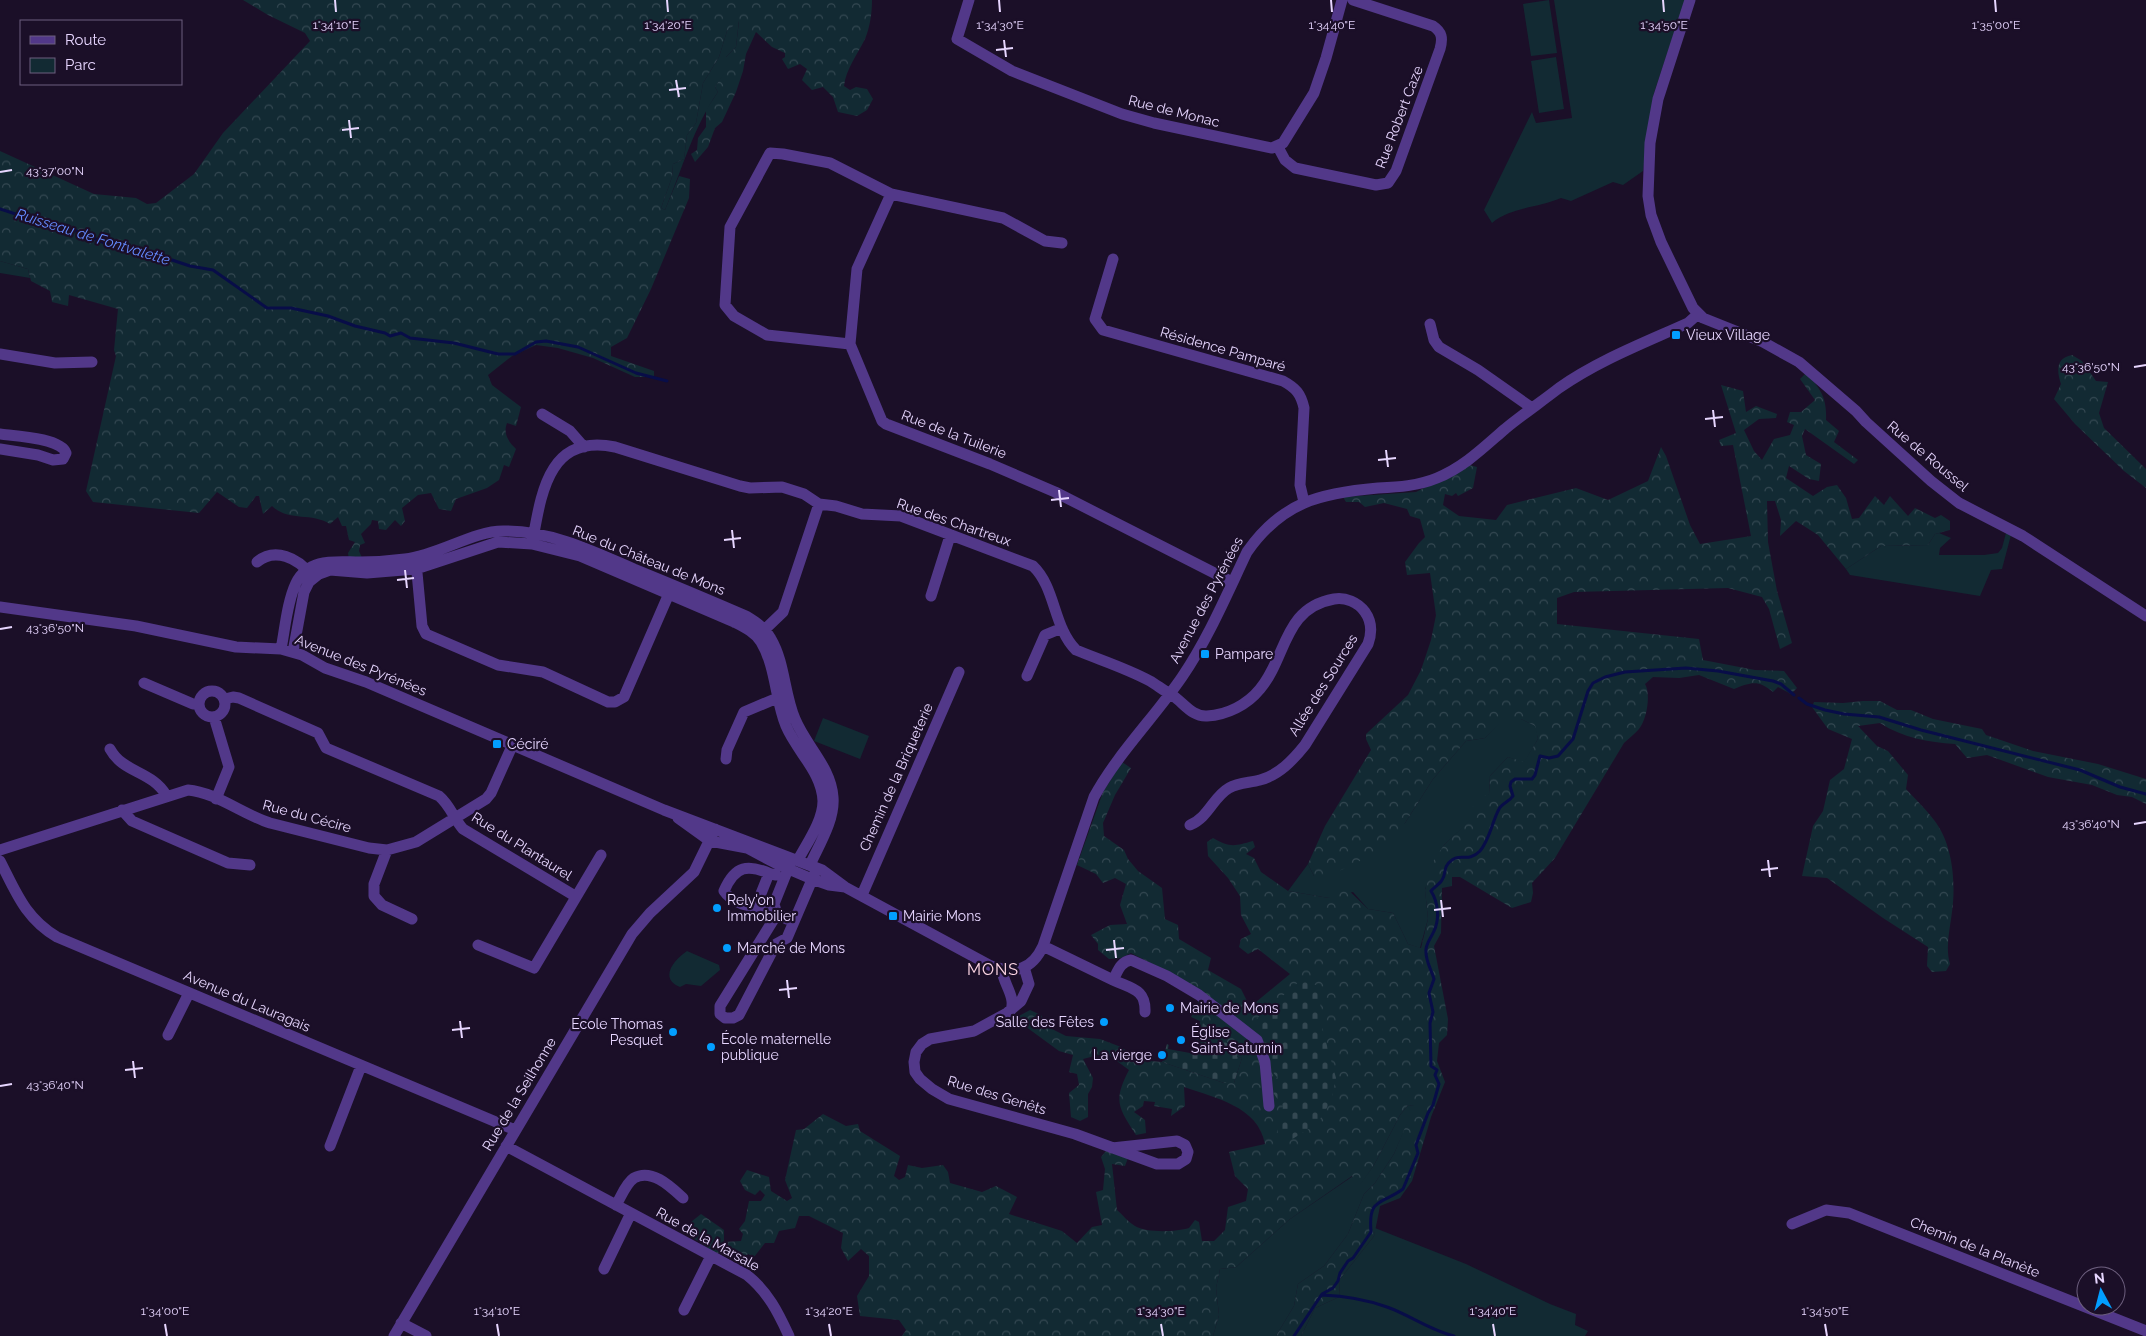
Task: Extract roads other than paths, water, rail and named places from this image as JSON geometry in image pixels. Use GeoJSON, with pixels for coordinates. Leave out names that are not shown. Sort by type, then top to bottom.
{"type":"FeatureCollection","features":[{"type":"Feature","properties":{"kind":"street","name":"Rue de Monac"},"geometry":{"type":"LineString","coordinates":[[969,0],[957,39],[1012,71],[1137,118],[1265,148],[1278,147]]}},
{"type":"Feature","properties":{"kind":"street"},"geometry":{"type":"LineString","coordinates":[[1278,147],[1286,138],[1314,93],[1342,0]]}},
{"type":"Feature","properties":{"kind":"street","name":"Rue Robert Caze"},"geometry":{"type":"LineString","coordinates":[[1278,147],[1289,165],[1322,174],[1382,185],[1388,183],[1396,171],[1440,49],[1442,36],[1439,30],[1433,26],[1354,0]]}},
{"type":"Feature","properties":{"kind":"street"},"geometry":{"type":"LineString","coordinates":[[1690,0],[1658,99],[1650,152],[1648,196],[1661,242],[1690,302],[1698,314]]}},
{"type":"Feature","properties":{"kind":"street"},"geometry":{"type":"LineString","coordinates":[[850,344],[767,334],[734,316],[724,305],[730,227],[770,154],[783,154],[830,163],[891,194],[1003,218],[1045,241],[1062,243]]}},
{"type":"Feature","properties":{"kind":"street","name":"Rue de la Tuilerie"},"geometry":{"type":"LineString","coordinates":[[891,194],[858,269],[850,344],[879,416],[886,424],[990,464],[1055,492],[1232,582]]}},
{"type":"Feature","properties":{"kind":"street","name":"Résidence Pamparé"},"geometry":{"type":"LineString","coordinates":[[1113,259],[1095,319],[1103,330],[1283,382],[1294,387],[1302,396],[1304,408],[1300,485],[1304,502]]}},
{"type":"Feature","properties":{"kind":"street","name":"Avenue des Pyrénées"},"geometry":{"type":"LineString","coordinates":[[1024,967],[1038,957],[1043,946],[1094,797],[1122,752],[1170,694],[1198,651],[1247,552],[1257,538],[1285,513],[1304,502],[1336,492],[1407,486],[1435,479],[1473,457],[1532,408],[1588,369],[1688,323],[1698,314]]}},
{"type":"Feature","properties":{"kind":"street","name":"Rue de Roussel"},"geometry":{"type":"LineString","coordinates":[[1698,314],[1710,322],[1763,342],[1799,362],[1856,411],[1931,481],[1959,502],[2023,536],[2146,616]]}},
{"type":"Feature","properties":{"kind":"street"},"geometry":{"type":"LineString","coordinates":[[1430,324],[1434,340],[1439,347],[1478,370],[1532,408]]}},
{"type":"Feature","properties":{"kind":"street"},"geometry":{"type":"LineString","coordinates":[[0,354],[55,363],[92,362]]}},
{"type":"Feature","properties":{"kind":"street"},"geometry":{"type":"LineString","coordinates":[[542,414],[570,431],[584,447]]}},
{"type":"Feature","properties":{"kind":"street"},"geometry":{"type":"LineString","coordinates":[[0,434],[48,441],[62,446],[66,453],[63,459],[53,460],[0,449]]}},
{"type":"Feature","properties":{"kind":"street","name":"Rue des Chartreux"},"geometry":{"type":"LineString","coordinates":[[533,539],[542,490],[550,471],[563,457],[584,447],[605,445],[615,447],[750,488],[782,487],[804,494],[819,504],[836,506],[862,514],[901,516],[1033,566],[1042,578],[1070,644],[1076,650],[1150,681],[1170,694]]}},
{"type":"Feature","properties":{"kind":"street"},"geometry":{"type":"LineString","coordinates":[[761,633],[780,616],[786,605],[819,504]]}},
{"type":"Feature","properties":{"kind":"street","name":"Rue du Château de Mons"},"geometry":{"type":"LineString","coordinates":[[310,574],[328,560],[416,563],[486,533],[504,531],[533,539],[576,544],[670,590],[746,616],[778,656],[781,696],[820,771],[829,776],[833,792],[812,875],[788,938],[776,944],[739,1014],[733,1018],[725,1018],[720,1014],[720,1006],[775,909],[789,868],[827,814]]}},
{"type":"Feature","properties":{"kind":"street"},"geometry":{"type":"LineString","coordinates":[[932,596],[950,536]]}},
{"type":"Feature","properties":{"kind":"street"},"geometry":{"type":"LineString","coordinates":[[257,562],[272,554],[298,561],[310,574]]}},
{"type":"Feature","properties":{"kind":"street"},"geometry":{"type":"LineString","coordinates":[[416,563],[422,626],[426,634],[498,665],[543,672],[608,702],[615,702],[624,697],[670,590]]}},
{"type":"Feature","properties":{"kind":"street"},"geometry":{"type":"LineString","coordinates":[[281,650],[294,589],[301,576],[310,574]]}},
{"type":"Feature","properties":{"kind":"street"},"geometry":{"type":"LineString","coordinates":[[293,652],[304,592],[310,574]]}},
{"type":"Feature","properties":{"kind":"street","name":"Allée des Sources"},"geometry":{"type":"LineString","coordinates":[[1170,694],[1192,712],[1201,716],[1228,712],[1246,702],[1260,689],[1292,627],[1307,611],[1330,600],[1345,599],[1362,608],[1369,621],[1370,637],[1364,652],[1305,745],[1293,759],[1272,775],[1229,788],[1219,796],[1202,819],[1190,825]]}},
{"type":"Feature","properties":{"kind":"street","name":"Avenue des Pyrénées"},"geometry":{"type":"LineString","coordinates":[[0,607],[136,626],[242,648],[293,652],[308,657],[325,668],[366,682],[664,810],[749,843],[789,868]]}},
{"type":"Feature","properties":{"kind":"street"},"geometry":{"type":"LineString","coordinates":[[1027,676],[1045,635],[1062,628]]}},
{"type":"Feature","properties":{"kind":"street","name":"Chemin de la Briqueterie"},"geometry":{"type":"LineString","coordinates":[[862,895],[959,672]]}},
{"type":"Feature","properties":{"kind":"street"},"geometry":{"type":"LineString","coordinates":[[144,683],[193,704],[199,704],[204,714],[214,717]]}},
{"type":"Feature","properties":{"kind":"street","name":"Rue du Plantaurel"},"geometry":{"type":"LineString","coordinates":[[199,704],[202,695],[212,690],[217,691],[225,699],[239,698],[318,733],[326,748],[439,796],[448,805],[454,818],[463,829],[575,896]]}},
{"type":"Feature","properties":{"kind":"street"},"geometry":{"type":"LineString","coordinates":[[726,759],[727,750],[744,712],[781,696]]}},
{"type":"Feature","properties":{"kind":"street"},"geometry":{"type":"LineString","coordinates":[[214,717],[224,710],[225,699]]}},
{"type":"Feature","properties":{"kind":"street"},"geometry":{"type":"LineString","coordinates":[[214,717],[229,767],[216,799]]}},
{"type":"Feature","properties":{"kind":"street","name":"Rue du Cécire"},"geometry":{"type":"LineString","coordinates":[[0,850],[166,795],[188,790],[200,792],[256,819],[369,848],[387,850],[416,842],[483,802],[489,796],[513,744]]}},
{"type":"Feature","properties":{"kind":"street"},"geometry":{"type":"LineString","coordinates":[[110,749],[118,761],[154,780],[160,785],[166,795]]}},
{"type":"Feature","properties":{"kind":"street"},"geometry":{"type":"LineString","coordinates":[[122,810],[132,821],[228,863],[250,865]]}},
{"type":"Feature","properties":{"kind":"street","name":"Avenue des Pyrénées"},"geometry":{"type":"LineString","coordinates":[[664,810],[710,841],[747,848],[789,868],[812,875],[827,873],[845,887],[991,966],[1002,970]]}},
{"type":"Feature","properties":{"kind":"street","name":"Rue de la Seilhonne"},"geometry":{"type":"LineString","coordinates":[[394,1336],[632,934],[650,913],[694,872],[715,829]]}},
{"type":"Feature","properties":{"kind":"street"},"geometry":{"type":"LineString","coordinates":[[387,850],[374,884],[374,896],[382,905],[412,919]]}},
{"type":"Feature","properties":{"kind":"street"},"geometry":{"type":"LineString","coordinates":[[478,945],[534,968],[601,855]]}},
{"type":"Feature","properties":{"kind":"street","name":"Avenue du Lauragais"},"geometry":{"type":"LineString","coordinates":[[0,861],[25,909],[42,927],[57,937],[515,1130]]}},
{"type":"Feature","properties":{"kind":"street"},"geometry":{"type":"LineString","coordinates":[[771,874],[754,867],[742,868],[728,883],[724,891],[728,896],[750,906],[775,909],[787,919],[796,915]]}},
{"type":"Feature","properties":{"kind":"street"},"geometry":{"type":"LineString","coordinates":[[756,906],[765,882],[771,874],[789,868]]}},
{"type":"Feature","properties":{"kind":"street"},"geometry":{"type":"LineString","coordinates":[[1043,946],[1141,993],[1146,1001],[1145,1012]]}},
{"type":"Feature","properties":{"kind":"street"},"geometry":{"type":"LineString","coordinates":[[1113,980],[1121,965],[1131,960],[1166,976],[1198,995],[1252,1034],[1262,1050],[1269,1106]]}},
{"type":"Feature","properties":{"kind":"street"},"geometry":{"type":"LineString","coordinates":[[1011,1010],[1012,999],[1005,984],[1002,970],[1016,970],[1024,967]]}},
{"type":"Feature","properties":{"kind":"street","name":"Rue des Genêts"},"geometry":{"type":"LineString","coordinates":[[1024,967],[1028,977],[1028,990],[1021,1001],[1011,1010],[974,1031],[926,1041],[914,1057],[914,1067],[917,1076],[932,1090],[949,1099],[1076,1134],[1112,1148],[1162,1165],[1183,1162],[1188,1156],[1185,1145],[1177,1141],[1112,1148]]}},
{"type":"Feature","properties":{"kind":"street"},"geometry":{"type":"LineString","coordinates":[[168,1035],[189,993]]}},
{"type":"Feature","properties":{"kind":"street"},"geometry":{"type":"LineString","coordinates":[[330,1146],[361,1066]]}},
{"type":"Feature","properties":{"kind":"street","name":"Rue de la Marsale"},"geometry":{"type":"LineString","coordinates":[[506,1146],[747,1275],[761,1287],[776,1308],[788,1336]]}},
{"type":"Feature","properties":{"kind":"street","name":"Rue de la Marsale"},"geometry":{"type":"LineString","coordinates":[[616,1205],[633,1179],[640,1176],[656,1178],[683,1198]]}},
{"type":"Feature","properties":{"kind":"street","name":"Chemin de la Planète"},"geometry":{"type":"LineString","coordinates":[[1792,1224],[1826,1210],[1849,1213],[2146,1331]]}},
{"type":"Feature","properties":{"kind":"street"},"geometry":{"type":"LineString","coordinates":[[604,1269],[631,1213]]}},
{"type":"Feature","properties":{"kind":"street"},"geometry":{"type":"LineString","coordinates":[[684,1310],[711,1256]]}},
{"type":"Feature","properties":{"kind":"street"},"geometry":{"type":"LineString","coordinates":[[401,1324],[426,1336]]}},
{"type":"Feature","properties":{"kind":"waterway","name":"Ruisseau de Fontvalette"},"geometry":{"type":"LineString","coordinates":[[0,209],[37,221],[67,227],[105,243],[127,248],[141,255],[213,270],[267,308],[291,308],[328,316],[390,336],[401,333],[410,338],[454,343],[498,354],[515,354],[536,342],[546,341],[578,347],[636,373],[667,381]]}},
{"type":"Feature","properties":{"kind":"waterway"},"geometry":{"type":"LineString","coordinates":[[1294,1336],[1322,1294],[1333,1288],[1348,1261],[1353,1258],[1371,1232],[1374,1207],[1403,1189],[1418,1153],[1416,1145],[1433,1105],[1439,1084],[1435,1075],[1437,1070],[1431,1066],[1430,1023],[1433,1012],[1429,993],[1434,979],[1426,953],[1427,944],[1436,926],[1438,916],[1437,905],[1431,891],[1441,881],[1447,865],[1452,860],[1458,857],[1476,855],[1480,851],[1499,809],[1513,796],[1510,786],[1511,782],[1515,779],[1532,779],[1535,775],[1540,756],[1549,758],[1558,756],[1573,739],[1588,691],[1593,683],[1605,677],[1625,672],[1686,668],[1718,671],[1773,681],[1781,684],[1794,695]]}},
{"type":"Feature","properties":{"kind":"waterway"},"geometry":{"type":"LineString","coordinates":[[1799,698],[1807,704],[1825,710],[1844,714],[1879,717],[1921,730],[2080,770],[2120,787],[2146,794]]}},
{"type":"Feature","properties":{"kind":"waterway"},"geometry":{"type":"LineString","coordinates":[[1322,1295],[1355,1298],[1379,1304],[1436,1330],[1454,1336]]}},
{"type":"Feature","properties":{"kind":"place","name":"Vieux Village"},"geometry":{"type":"Point","coordinates":[1676,335]}},
{"type":"Feature","properties":{"kind":"place","name":"Pampare"},"geometry":{"type":"Point","coordinates":[1205,654]}},
{"type":"Feature","properties":{"kind":"place","name":"Céciré"},"geometry":{"type":"Point","coordinates":[497,744]}},
{"type":"Feature","properties":{"kind":"place","name":"Rely'on Immobilier"},"geometry":{"type":"Point","coordinates":[717,908]}},
{"type":"Feature","properties":{"kind":"place","name":"Mairie Mons"},"geometry":{"type":"Point","coordinates":[893,916]}},
{"type":"Feature","properties":{"kind":"place","name":"Marché de Mons"},"geometry":{"type":"Point","coordinates":[727,948]}},
{"type":"Feature","properties":{"kind":"place","name":"Mairie de Mons"},"geometry":{"type":"Point","coordinates":[1170,1008]}},
{"type":"Feature","properties":{"kind":"place","name":"Salle des Fêtes"},"geometry":{"type":"Point","coordinates":[1104,1022]}},
{"type":"Feature","properties":{"kind":"place","name":"Ecole Thomas Pesquet"},"geometry":{"type":"Point","coordinates":[673,1032]}},
{"type":"Feature","properties":{"kind":"place","name":"Église Saint-Saturnin"},"geometry":{"type":"Point","coordinates":[1181,1040]}},
{"type":"Feature","properties":{"kind":"place","name":"École maternelle publique"},"geometry":{"type":"Point","coordinates":[711,1047]}},
{"type":"Feature","properties":{"kind":"place","name":"La vierge"},"geometry":{"type":"Point","coordinates":[1162,1055]}},
{"type":"Feature","properties":{"kind":"district","name":"MONS"},"geometry":{"type":"Point","coordinates":[993,969]}}]}
